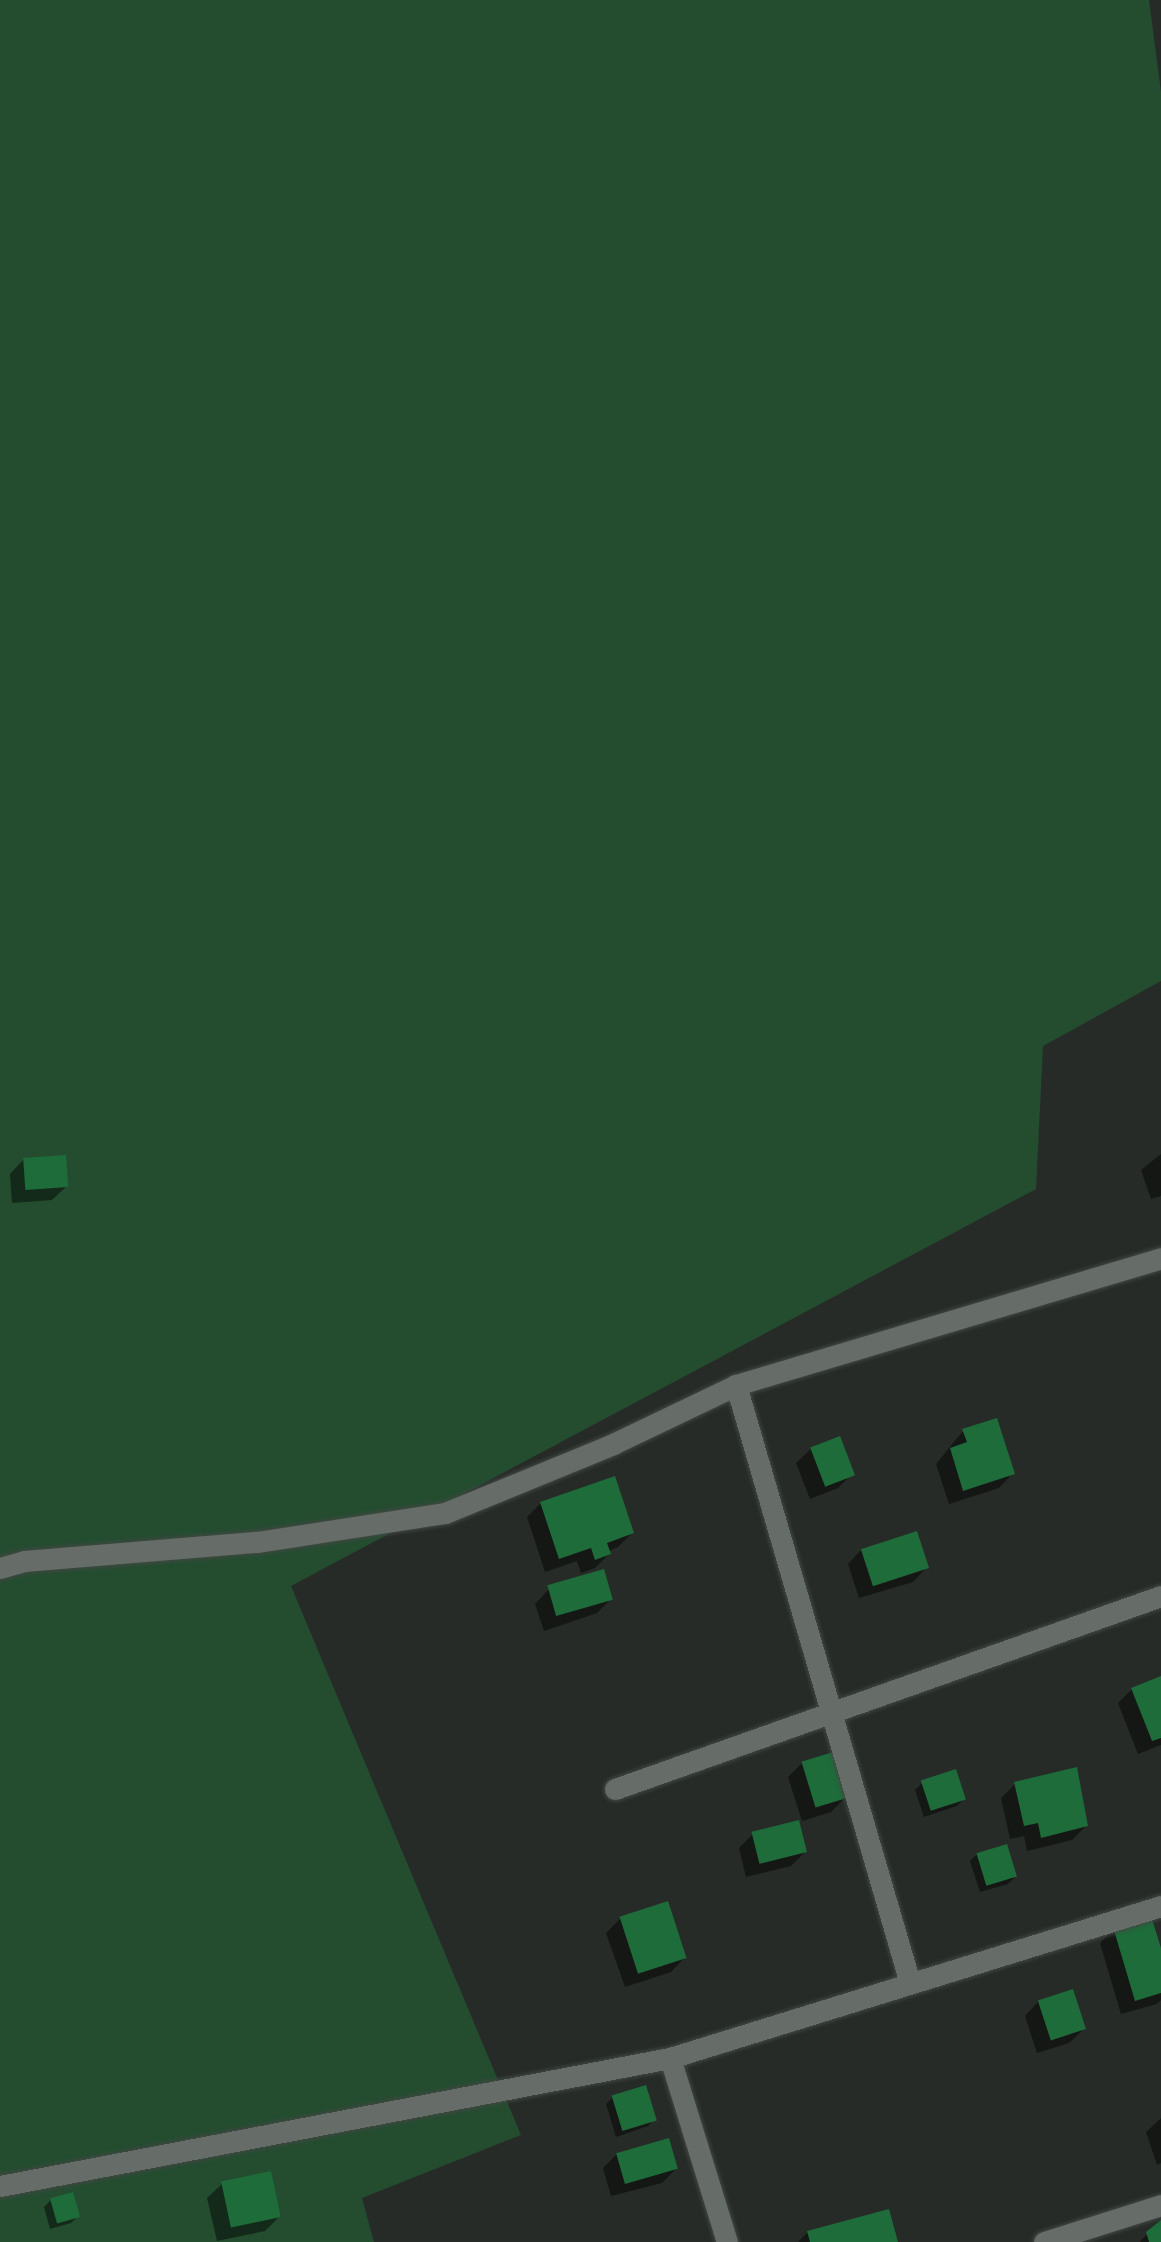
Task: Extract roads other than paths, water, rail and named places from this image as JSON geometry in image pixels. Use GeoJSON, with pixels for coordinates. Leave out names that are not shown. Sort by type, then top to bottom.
{"type":"FeatureCollection","features":[{"type":"Feature","properties":{"kind":"street"},"geometry":{"type":"LineString","coordinates":[[0,1568],[24,1561],[257,1542],[445,1513],[613,1444],[736,1385],[1161,1258]]}},
{"type":"Feature","properties":{"kind":"street"},"geometry":{"type":"LineString","coordinates":[[736,1385],[911,1983]]}},
{"type":"Feature","properties":{"kind":"street"},"geometry":{"type":"LineString","coordinates":[[615,1789],[1161,1595]]}},
{"type":"Feature","properties":{"kind":"street"},"geometry":{"type":"LineString","coordinates":[[0,2186],[670,2058],[1161,1906]]}},
{"type":"Feature","properties":{"kind":"street"},"geometry":{"type":"LineString","coordinates":[[670,2058],[727,2242]]}},
{"type":"Feature","properties":{"kind":"street"},"geometry":{"type":"LineString","coordinates":[[1044,2242],[1161,2205]]}}]}
